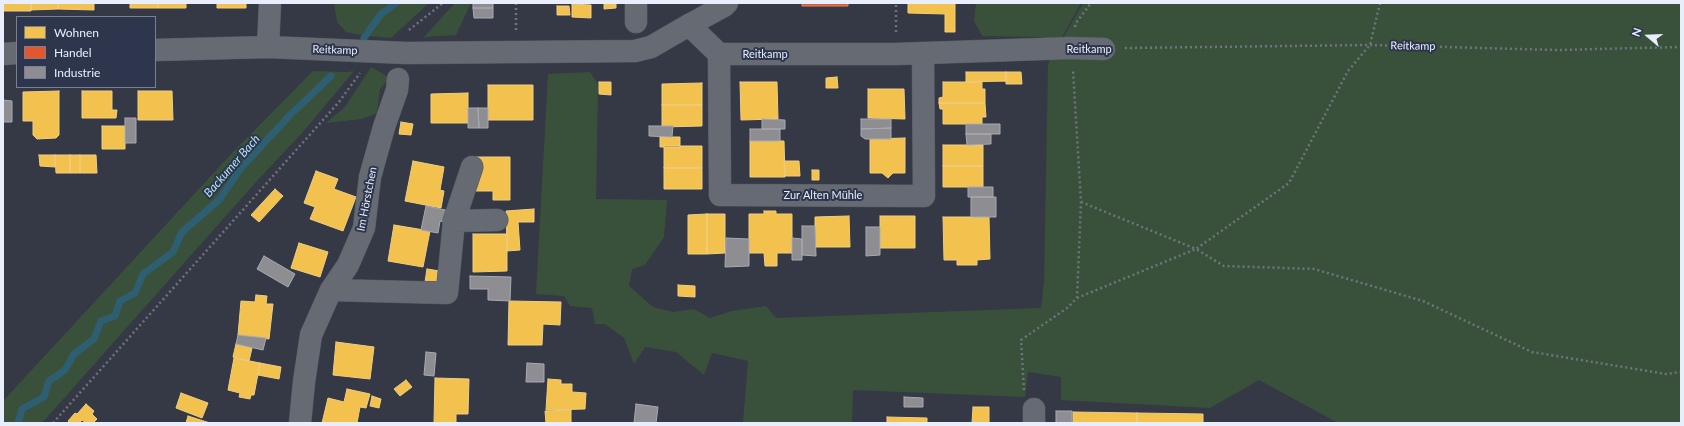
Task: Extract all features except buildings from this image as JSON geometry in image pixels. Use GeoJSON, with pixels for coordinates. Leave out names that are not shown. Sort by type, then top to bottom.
{"type":"FeatureCollection","features":[{"type":"Feature","properties":{"kind":"street"},"geometry":{"type":"LineString","coordinates":[[268,47],[270,3]]}},
{"type":"Feature","properties":{"kind":"street","name":"Reitkamp"},"geometry":{"type":"LineString","coordinates":[[156,50],[268,47],[381,52],[635,51],[651,47],[727,3]]}},
{"type":"Feature","properties":{"kind":"street"},"geometry":{"type":"LineString","coordinates":[[689,24],[719,54]]}},
{"type":"Feature","properties":{"kind":"street","name":"Reitkamp"},"geometry":{"type":"LineString","coordinates":[[719,54],[896,54],[1071,48],[1104,49]]}},
{"type":"Feature","properties":{"kind":"street"},"geometry":{"type":"LineString","coordinates":[[3,54],[16,53]]}},
{"type":"Feature","properties":{"kind":"street","name":"Zur Alten Mühle"},"geometry":{"type":"LineString","coordinates":[[719,54],[720,195],[924,196],[923,53]]}},
{"type":"Feature","properties":{"kind":"street","name":"Im Hörstchen"},"geometry":{"type":"LineString","coordinates":[[300,423],[311,335],[331,290],[348,265],[364,228],[370,177],[384,127],[397,90],[398,79]]}},
{"type":"Feature","properties":{"kind":"street"},"geometry":{"type":"LineString","coordinates":[[331,290],[447,293],[454,221],[472,168]]}},
{"type":"Feature","properties":{"kind":"street"},"geometry":{"type":"LineString","coordinates":[[454,221],[497,220]]}},
{"type":"Feature","properties":{"kind":"path"},"geometry":{"type":"LineString","coordinates":[[53,423],[339,102],[360,74],[381,52],[443,3]]}},
{"type":"Feature","properties":{"kind":"path"},"geometry":{"type":"LineString","coordinates":[[516,3],[516,52]]}},
{"type":"Feature","properties":{"kind":"path"},"geometry":{"type":"LineString","coordinates":[[896,3],[896,54]]}},
{"type":"Feature","properties":{"kind":"path"},"geometry":{"type":"LineString","coordinates":[[1034,416],[1025,397],[1021,340],[1067,308],[1077,298],[1196,248],[1289,183],[1348,71],[1370,45],[1380,3]]}},
{"type":"Feature","properties":{"kind":"path","name":"Reitkamp"},"geometry":{"type":"LineString","coordinates":[[1104,49],[1370,45],[1557,50],[1681,48]]}},
{"type":"Feature","properties":{"kind":"path"},"geometry":{"type":"LineString","coordinates":[[1071,48],[1081,202],[1077,298]]}},
{"type":"Feature","properties":{"kind":"path"},"geometry":{"type":"LineString","coordinates":[[1081,202],[1196,248],[1224,266],[1314,268],[1423,302],[1532,352],[1666,374],[1681,372]]}},
{"type":"Feature","properties":{"kind":"green space"},"geometry":{"type":"Polygon","coordinates":[[[334,3],[429,3],[391,38],[346,32],[337,22],[334,3]]]}},
{"type":"Feature","properties":{"kind":"green space"},"geometry":{"type":"Polygon","coordinates":[[[455,3],[471,3],[456,35],[424,37],[455,3]]]}},
{"type":"Feature","properties":{"kind":"green space"},"geometry":{"type":"Polygon","coordinates":[[[976,3],[1081,3],[1061,39],[1042,37],[982,36],[974,21],[976,3]]]}},
{"type":"Feature","properties":{"kind":"green space"},"geometry":{"type":"Polygon","coordinates":[[[1083,3],[1681,3],[1681,423],[1338,423],[1259,380],[1210,408],[1061,400],[1061,377],[1028,372],[1025,397],[853,390],[852,423],[743,422],[748,361],[712,353],[704,375],[676,352],[645,347],[634,364],[624,338],[605,324],[595,324],[592,308],[570,306],[564,296],[536,294],[548,74],[590,72],[598,84],[596,199],[667,200],[664,237],[645,265],[632,269],[629,286],[653,307],[673,312],[694,309],[710,318],[732,311],[766,306],[776,318],[1041,308],[1044,282],[1048,64],[1083,3]]]}},
{"type":"Feature","properties":{"kind":"green space"},"geometry":{"type":"Polygon","coordinates":[[[371,67],[390,78],[380,89],[377,113],[362,119],[326,123],[345,107],[371,67]]]}},
{"type":"Feature","properties":{"kind":"green space"},"geometry":{"type":"Polygon","coordinates":[[[313,71],[354,71],[303,132],[256,182],[42,423],[3,423],[3,401],[233,152],[313,71]]]}},
{"type":"Feature","properties":{"kind":"waterway","name":"Backumer Bach"},"geometry":{"type":"LineString","coordinates":[[364,38],[381,14],[396,3]]}},
{"type":"Feature","properties":{"kind":"waterway","name":"Backumer Bach"},"geometry":{"type":"LineString","coordinates":[[18,423],[22,409],[44,397],[49,381],[65,370],[74,354],[94,339],[101,321],[115,316],[120,301],[135,293],[143,274],[173,252],[182,232],[219,200],[241,168],[290,115],[331,76]]}}]}
